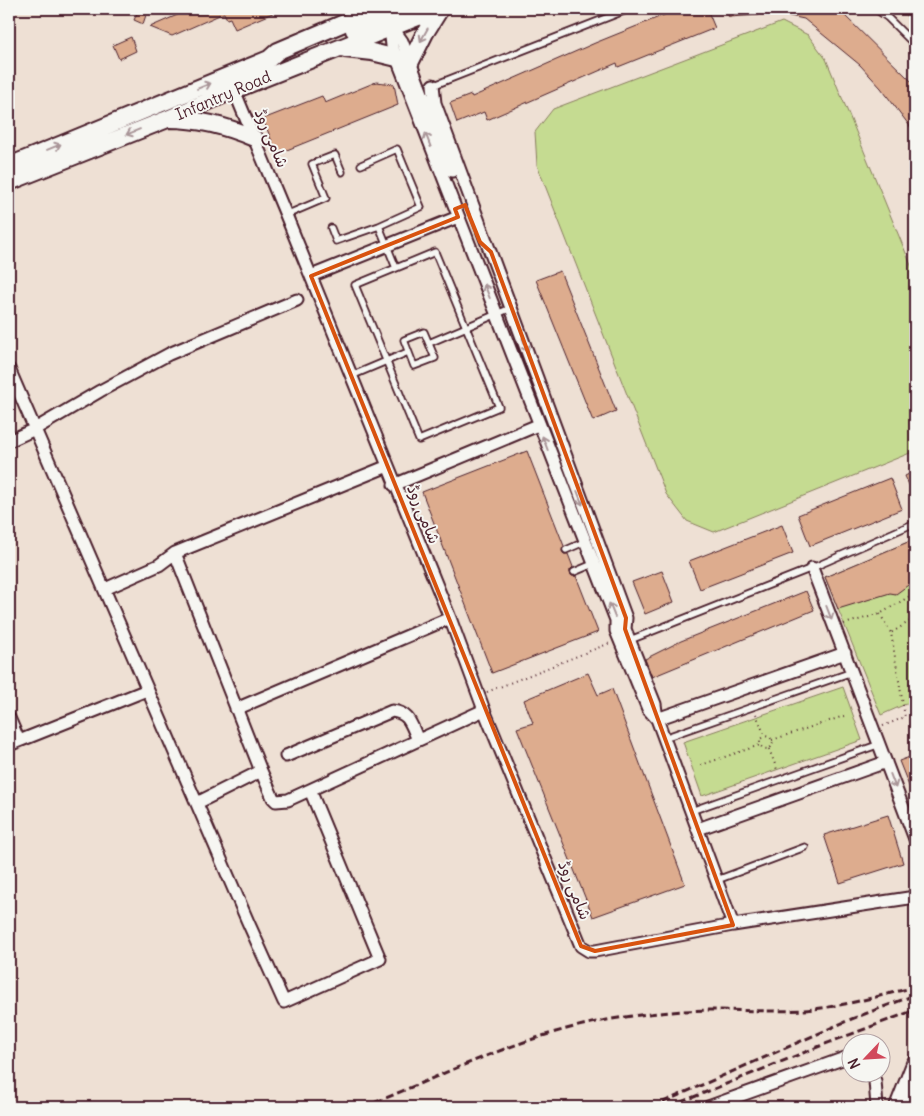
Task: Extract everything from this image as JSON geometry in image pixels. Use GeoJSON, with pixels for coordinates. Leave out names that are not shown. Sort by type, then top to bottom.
{"type":"FeatureCollection","features":[{"type":"Feature","properties":{"kind":"main road","name":"Infantry Road"},"geometry":{"type":"LineString","coordinates":[[9,166],[268,59],[278,51],[377,9]]}},
{"type":"Feature","properties":{"kind":"main road"},"geometry":{"type":"LineString","coordinates":[[268,59],[280,59],[370,23],[382,23],[392,28],[394,19],[402,9]]}},
{"type":"Feature","properties":{"kind":"main road","name":"Infantry Road"},"geometry":{"type":"LineString","coordinates":[[9,182],[439,9]]}},
{"type":"Feature","properties":{"kind":"main road"},"geometry":{"type":"LineString","coordinates":[[336,50],[366,51],[403,60],[425,33],[439,9]]}},
{"type":"Feature","properties":{"kind":"main road"},"geometry":{"type":"LineString","coordinates":[[165,120],[202,121],[237,130],[254,138]]}},
{"type":"Feature","properties":{"kind":"main road"},"geometry":{"type":"LineString","coordinates":[[898,1107],[915,1064]]}},
{"type":"Feature","properties":{"kind":"street"},"geometry":{"type":"LineString","coordinates":[[392,28],[391,42],[421,91],[496,315],[616,620],[616,631],[625,640],[655,704],[657,719],[733,925],[915,897]]}},
{"type":"Feature","properties":{"kind":"street"},"geometry":{"type":"LineString","coordinates":[[403,60],[460,211],[480,242],[491,252]]}},
{"type":"Feature","properties":{"kind":"street"},"geometry":{"type":"LineString","coordinates":[[433,85],[435,103],[565,458],[626,618],[625,640]]}},
{"type":"Feature","properties":{"kind":"street","name":"شامی روڈ"},"geometry":{"type":"LineString","coordinates":[[234,90],[450,618],[478,695],[578,940],[585,949],[595,951],[733,925]]}},
{"type":"Feature","properties":{"kind":"street"},"geometry":{"type":"LineString","coordinates":[[311,276],[387,245],[460,211]]}},
{"type":"Feature","properties":{"kind":"street"},"geometry":{"type":"LineString","coordinates":[[9,441],[36,430],[100,391],[169,354],[297,300]]}},
{"type":"Feature","properties":{"kind":"street"},"geometry":{"type":"LineString","coordinates":[[9,369],[284,1002],[380,960],[310,790]]}},
{"type":"Feature","properties":{"kind":"street"},"geometry":{"type":"LineString","coordinates":[[394,485],[538,425]]}},
{"type":"Feature","properties":{"kind":"street"},"geometry":{"type":"LineString","coordinates":[[553,463],[565,458]]}},
{"type":"Feature","properties":{"kind":"street"},"geometry":{"type":"LineString","coordinates":[[105,589],[159,564],[175,553],[388,466]]}},
{"type":"Feature","properties":{"kind":"street"},"geometry":{"type":"LineString","coordinates":[[175,553],[261,771],[276,801],[288,800],[484,710]]}},
{"type":"Feature","properties":{"kind":"street"},"geometry":{"type":"LineString","coordinates":[[812,568],[886,762],[911,816],[915,839]]}},
{"type":"Feature","properties":{"kind":"street"},"geometry":{"type":"LineString","coordinates":[[236,709],[450,618]]}},
{"type":"Feature","properties":{"kind":"street"},"geometry":{"type":"LineString","coordinates":[[657,719],[845,653]]}},
{"type":"Feature","properties":{"kind":"street"},"geometry":{"type":"LineString","coordinates":[[9,718],[14,743],[147,690]]}},
{"type":"Feature","properties":{"kind":"street"},"geometry":{"type":"LineString","coordinates":[[286,756],[392,711],[402,712],[406,716],[418,740]]}},
{"type":"Feature","properties":{"kind":"street"},"geometry":{"type":"LineString","coordinates":[[698,829],[886,762]]}},
{"type":"Feature","properties":{"kind":"street"},"geometry":{"type":"LineString","coordinates":[[197,803],[261,771]]}},
{"type":"Feature","properties":{"kind":"street"},"geometry":{"type":"LineString","coordinates":[[708,1107],[842,1059]]}},
{"type":"Feature","properties":{"kind":"street"},"geometry":{"type":"LineString","coordinates":[[875,1084],[877,1107]]}},
{"type":"Feature","properties":{"kind":"lane"},"geometry":{"type":"LineString","coordinates":[[421,91],[629,9]]}},
{"type":"Feature","properties":{"kind":"lane"},"geometry":{"type":"LineString","coordinates":[[876,9],[888,18],[915,45]]}},
{"type":"Feature","properties":{"kind":"lane"},"geometry":{"type":"LineString","coordinates":[[331,228],[336,241],[379,226],[421,207],[397,150],[361,165]]}},
{"type":"Feature","properties":{"kind":"lane"},"geometry":{"type":"LineString","coordinates":[[286,215],[326,198],[312,164],[335,155],[342,172]]}},
{"type":"Feature","properties":{"kind":"lane"},"geometry":{"type":"LineString","coordinates":[[379,226],[396,268]]}},
{"type":"Feature","properties":{"kind":"lane"},"geometry":{"type":"LineString","coordinates":[[435,252],[466,327],[499,407],[419,440],[355,285],[435,252]]}},
{"type":"Feature","properties":{"kind":"lane"},"geometry":{"type":"LineString","coordinates":[[429,343],[511,308]]}},
{"type":"Feature","properties":{"kind":"lane"},"geometry":{"type":"LineString","coordinates":[[424,332],[429,343],[435,358],[414,366],[404,340],[424,332]]}},
{"type":"Feature","properties":{"kind":"lane"},"geometry":{"type":"LineString","coordinates":[[351,376],[408,352]]}},
{"type":"Feature","properties":{"kind":"lane"},"geometry":{"type":"LineString","coordinates":[[625,640],[812,568],[915,523]]}},
{"type":"Feature","properties":{"kind":"lane"},"geometry":{"type":"LineString","coordinates":[[566,550],[584,542]]}},
{"type":"Feature","properties":{"kind":"lane"},"geometry":{"type":"LineString","coordinates":[[574,572],[593,564]]}},
{"type":"Feature","properties":{"kind":"lane"},"geometry":{"type":"LineString","coordinates":[[664,738],[852,672]]}},
{"type":"Feature","properties":{"kind":"lane"},"geometry":{"type":"LineString","coordinates":[[691,811],[880,744]]}},
{"type":"Feature","properties":{"kind":"lane"},"geometry":{"type":"LineString","coordinates":[[717,880],[805,847]]}},
{"type":"Feature","properties":{"kind":"path"},"geometry":{"type":"LineString","coordinates":[[834,626],[880,614],[915,593]]}},
{"type":"Feature","properties":{"kind":"path"},"geometry":{"type":"LineString","coordinates":[[874,730],[905,717],[891,633],[880,614]]}},
{"type":"Feature","properties":{"kind":"path"},"geometry":{"type":"LineString","coordinates":[[891,633],[915,618]]}},
{"type":"Feature","properties":{"kind":"path"},"geometry":{"type":"LineString","coordinates":[[478,695],[625,640]]}},
{"type":"Feature","properties":{"kind":"path"},"geometry":{"type":"LineString","coordinates":[[754,706],[765,736]]}},
{"type":"Feature","properties":{"kind":"path"},"geometry":{"type":"LineString","coordinates":[[772,740],[844,716]]}},
{"type":"Feature","properties":{"kind":"path"},"geometry":{"type":"LineString","coordinates":[[765,736],[770,737],[772,740]]}},
{"type":"Feature","properties":{"kind":"path"},"geometry":{"type":"LineString","coordinates":[[765,736],[760,739],[760,745],[764,749],[769,748]]}},
{"type":"Feature","properties":{"kind":"path"},"geometry":{"type":"LineString","coordinates":[[772,740],[769,748],[780,780]]}},
{"type":"Feature","properties":{"kind":"path"},"geometry":{"type":"LineString","coordinates":[[701,765],[760,745]]}},
{"type":"Feature","properties":{"kind":"highlighted area"},"geometry":{"type":"Polygon","coordinates":[[[465,205],[480,242],[491,252],[626,618],[625,629],[733,925],[595,951],[581,946],[311,276],[458,217],[455,209],[465,205]]]}},
{"type":"Feature","properties":{"kind":"green space"},"geometry":{"type":"Polygon","coordinates":[[[900,9],[915,9],[915,25],[900,9]]]}},
{"type":"Feature","properties":{"kind":"green space"},"geometry":{"type":"Polygon","coordinates":[[[782,22],[808,35],[826,59],[915,275],[915,451],[714,532],[687,521],[666,494],[537,165],[535,132],[553,109],[782,22]]]}},
{"type":"Feature","properties":{"kind":"green space"},"geometry":{"type":"Polygon","coordinates":[[[915,539],[915,700],[881,715],[825,577],[915,539]]]}},
{"type":"Feature","properties":{"kind":"green space"},"geometry":{"type":"Polygon","coordinates":[[[843,687],[862,740],[702,796],[683,742],[843,687]]]}},
{"type":"Feature","properties":{"kind":"building"},"geometry":{"type":"Polygon","coordinates":[[[191,9],[282,9],[235,29],[230,18],[227,19],[224,13],[172,36],[150,27],[191,9]]]}},
{"type":"Feature","properties":{"kind":"building"},"geometry":{"type":"Polygon","coordinates":[[[679,9],[707,9],[715,28],[618,67],[617,63],[487,120],[484,112],[457,123],[450,103],[471,95],[472,97],[595,43],[679,9]]]}},
{"type":"Feature","properties":{"kind":"building"},"geometry":{"type":"Polygon","coordinates":[[[725,9],[759,9],[759,15],[729,17],[725,9]]]}},
{"type":"Feature","properties":{"kind":"building"},"geometry":{"type":"Polygon","coordinates":[[[772,9],[838,9],[915,85],[915,133],[881,88],[860,65],[804,19],[771,12],[772,9]]]}},
{"type":"Feature","properties":{"kind":"building"},"geometry":{"type":"Polygon","coordinates":[[[138,11],[146,15],[143,24],[134,20],[138,11]]]}},
{"type":"Feature","properties":{"kind":"building"},"geometry":{"type":"Polygon","coordinates":[[[131,37],[136,51],[119,59],[113,45],[131,37]]]}},
{"type":"Feature","properties":{"kind":"building"},"geometry":{"type":"Polygon","coordinates":[[[376,82],[394,84],[398,105],[277,154],[263,119],[322,96],[325,103],[376,82]]]}},
{"type":"Feature","properties":{"kind":"building"},"geometry":{"type":"Polygon","coordinates":[[[560,271],[616,411],[593,421],[536,280],[560,271]]]}},
{"type":"Feature","properties":{"kind":"building"},"geometry":{"type":"Polygon","coordinates":[[[527,451],[564,546],[562,551],[564,554],[568,554],[573,567],[570,573],[572,576],[576,576],[598,632],[492,673],[422,492],[527,451]]]}},
{"type":"Feature","properties":{"kind":"building"},"geometry":{"type":"Polygon","coordinates":[[[915,471],[915,498],[905,476],[915,471]]]}},
{"type":"Feature","properties":{"kind":"building"},"geometry":{"type":"Polygon","coordinates":[[[890,478],[902,509],[810,546],[798,515],[890,478]]]}},
{"type":"Feature","properties":{"kind":"building"},"geometry":{"type":"Polygon","coordinates":[[[782,525],[793,553],[700,589],[689,561],[782,525]]]}},
{"type":"Feature","properties":{"kind":"building"},"geometry":{"type":"Polygon","coordinates":[[[915,539],[915,580],[896,594],[890,593],[838,609],[825,577],[915,539]]]}},
{"type":"Feature","properties":{"kind":"building"},"geometry":{"type":"Polygon","coordinates":[[[662,571],[674,602],[645,614],[632,582],[662,571]]]}},
{"type":"Feature","properties":{"kind":"building"},"geometry":{"type":"Polygon","coordinates":[[[806,591],[814,610],[652,677],[645,659],[681,641],[806,591]]]}},
{"type":"Feature","properties":{"kind":"building"},"geometry":{"type":"Polygon","coordinates":[[[588,673],[598,695],[612,689],[685,884],[593,917],[517,728],[533,723],[524,700],[588,673]]]}},
{"type":"Feature","properties":{"kind":"building"},"geometry":{"type":"Polygon","coordinates":[[[915,755],[915,801],[899,761],[915,755]]]}},
{"type":"Feature","properties":{"kind":"building"},"geometry":{"type":"Polygon","coordinates":[[[888,815],[903,863],[840,883],[824,835],[888,815]]]}},
{"type":"Feature","properties":{"kind":"railway"},"geometry":{"type":"LineString","coordinates":[[364,1107],[483,1057],[544,1035],[607,1020],[670,1012],[818,1009],[915,987]]}},
{"type":"Feature","properties":{"kind":"railway"},"geometry":{"type":"LineString","coordinates":[[652,1107],[849,1020],[915,995]]}},
{"type":"Feature","properties":{"kind":"railway"},"geometry":{"type":"LineString","coordinates":[[669,1107],[915,1010]]}}]}
